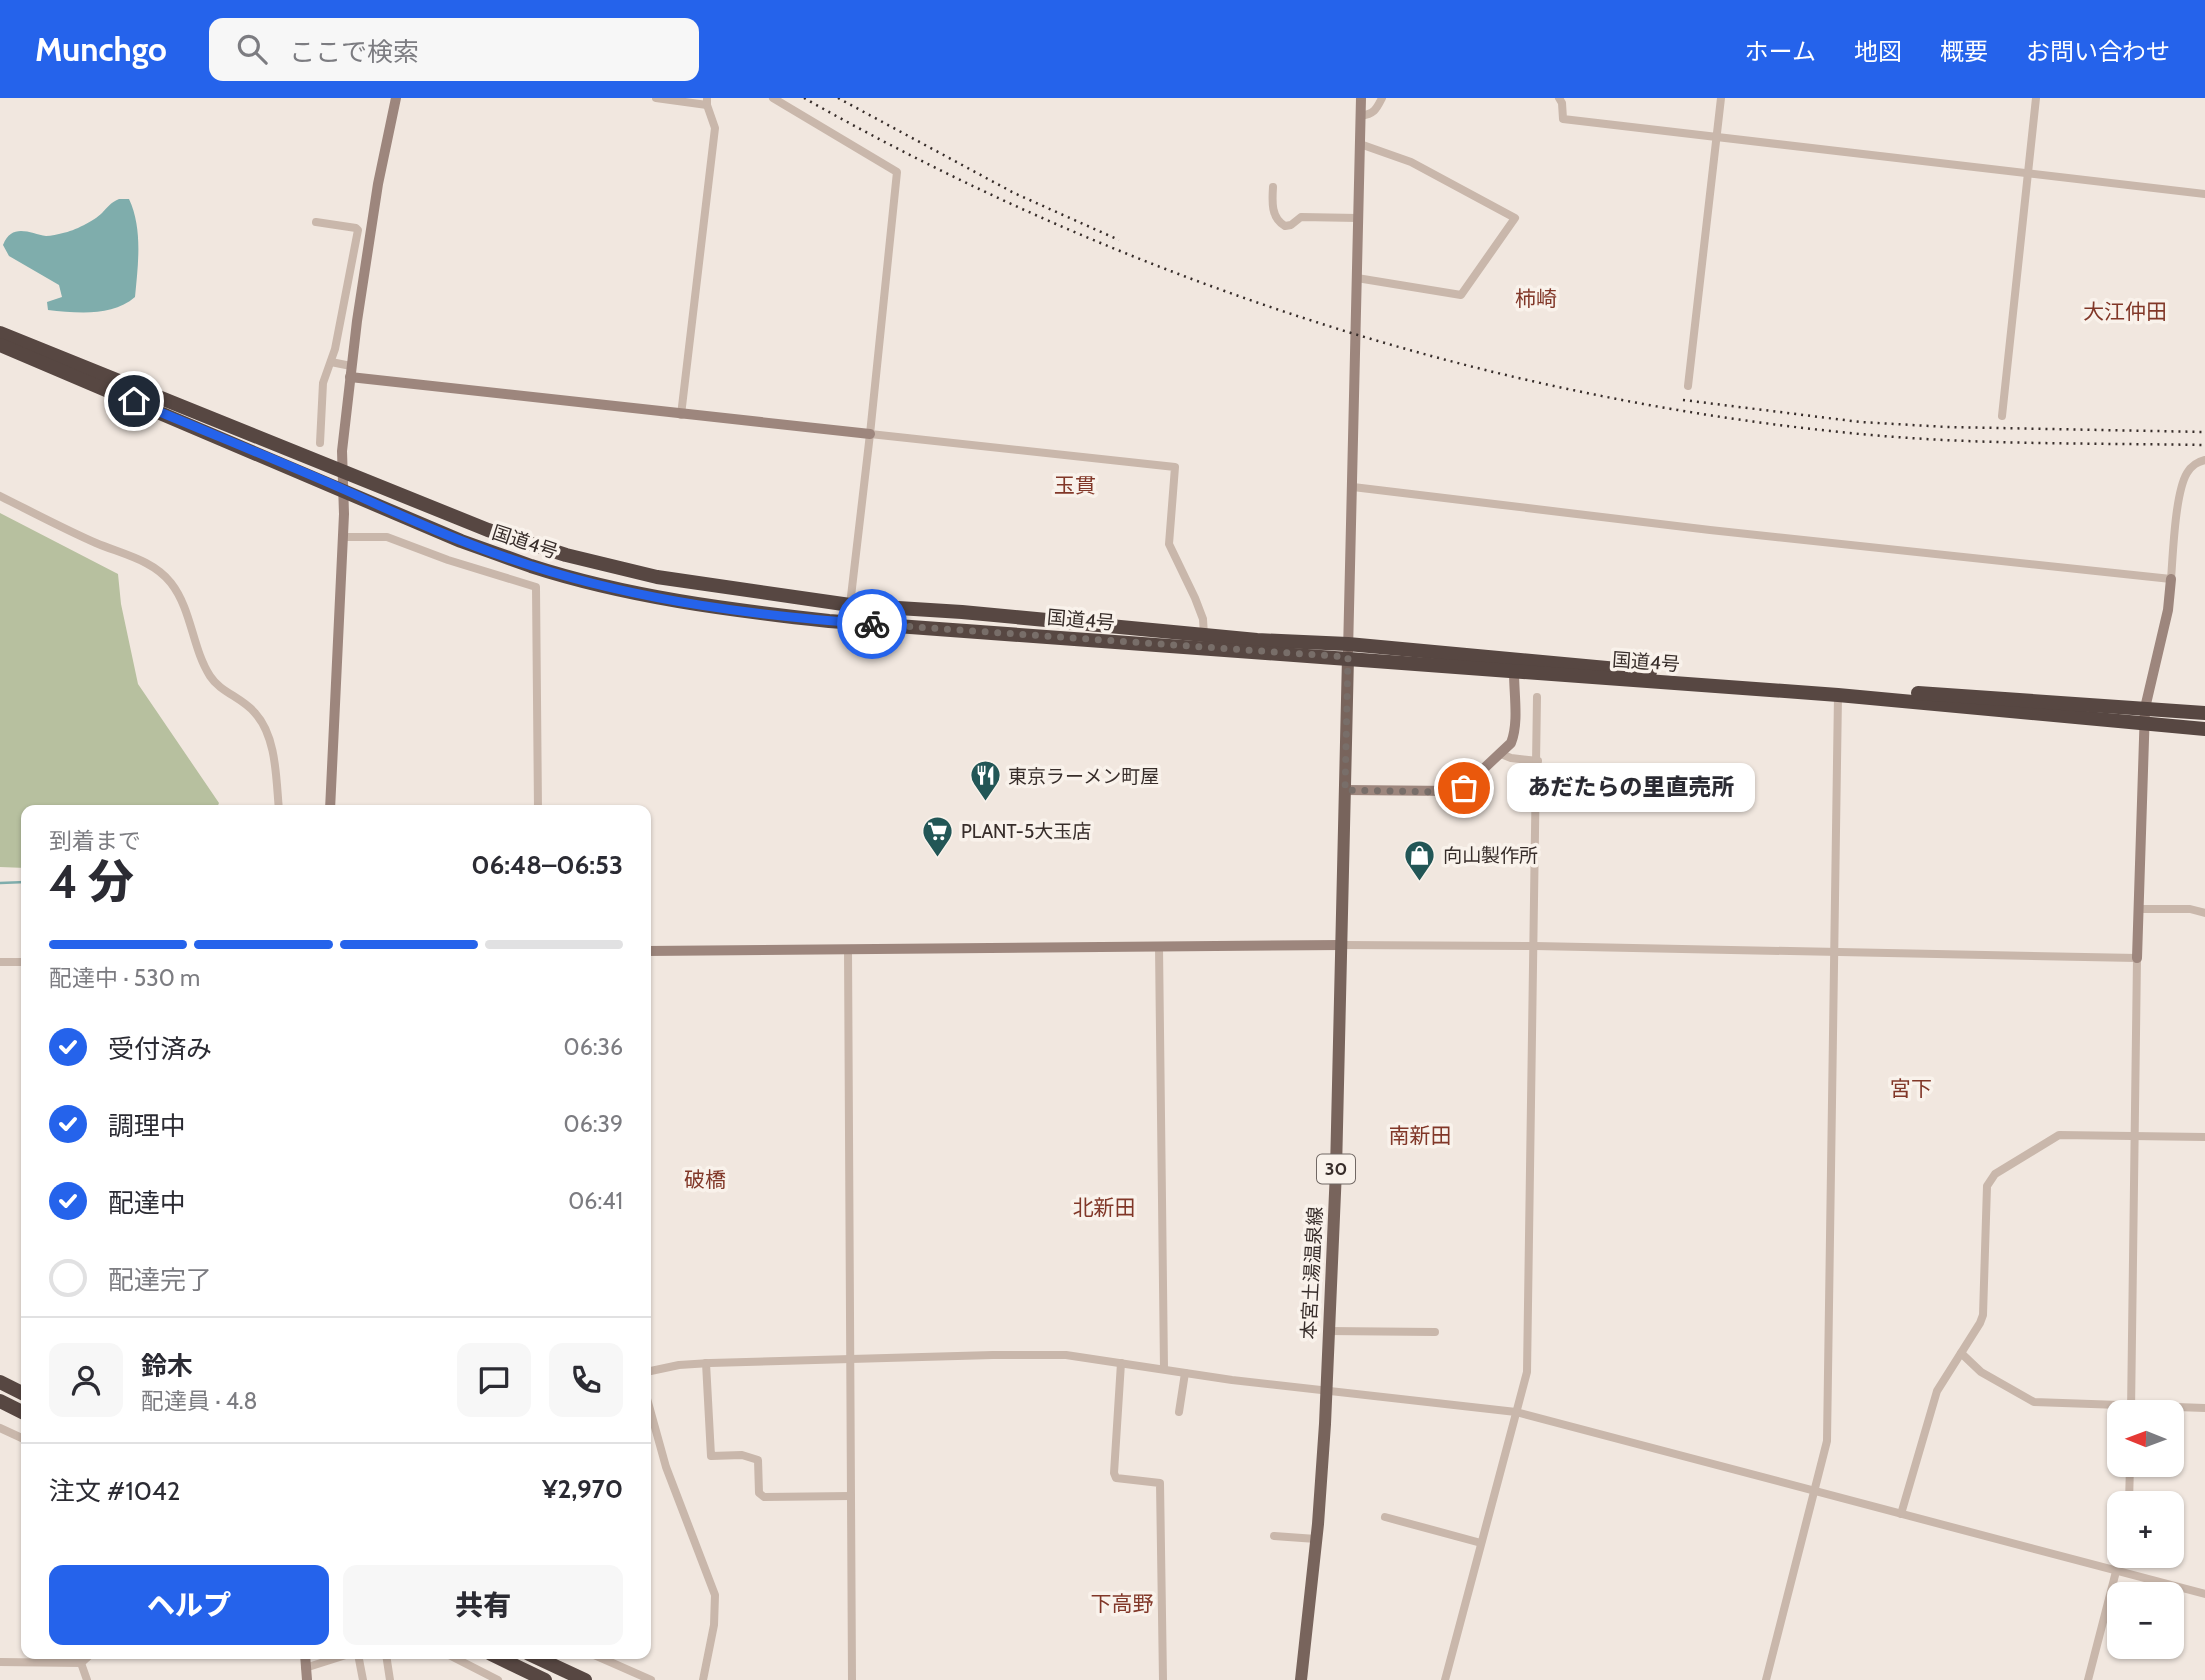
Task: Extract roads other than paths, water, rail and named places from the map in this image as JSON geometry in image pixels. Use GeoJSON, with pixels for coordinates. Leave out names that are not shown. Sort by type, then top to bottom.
{"type":"FeatureCollection","features":[{"type":"Feature","properties":{"kind":"highway","name":"国道4号"},"geometry":{"type":"LineString","coordinates":[[0,333],[488,530],[566,555],[657,577],[850,605],[962,612],[1204,636],[1514,672],[1838,695],[2205,729]]}},
{"type":"Feature","properties":{"kind":"highway","name":"国道4号"},"geometry":{"type":"LineString","coordinates":[[0,345],[461,541],[532,566],[639,593],[708,606],[829,621],[1348,651],[2205,713]]}},
{"type":"Feature","properties":{"kind":"highway"},"geometry":{"type":"LineString","coordinates":[[0,1382],[21,1392]]}},
{"type":"Feature","properties":{"kind":"highway"},"geometry":{"type":"LineString","coordinates":[[0,1401],[21,1412]]}},
{"type":"Feature","properties":{"kind":"highway"},"geometry":{"type":"LineString","coordinates":[[501,1659],[545,1680]]}},
{"type":"Feature","properties":{"kind":"highway"},"geometry":{"type":"LineString","coordinates":[[540,1659],[586,1680]]}},
{"type":"Feature","properties":{"kind":"main road","name":"本宮土湯温泉線"},"geometry":{"type":"LineString","coordinates":[[1301,1680],[1325,1424],[1336,1157],[1348,651]]}},
{"type":"Feature","properties":{"kind":"street"},"geometry":{"type":"LineString","coordinates":[[330,805],[343,537],[342,451],[378,184],[396,98]]}},
{"type":"Feature","properties":{"kind":"street"},"geometry":{"type":"LineString","coordinates":[[656,98],[707,101],[715,128],[681,415]]}},
{"type":"Feature","properties":{"kind":"street"},"geometry":{"type":"LineString","coordinates":[[773,98],[897,172],[850,605]]}},
{"type":"Feature","properties":{"kind":"street"},"geometry":{"type":"LineString","coordinates":[[1348,651],[1361,98]]}},
{"type":"Feature","properties":{"kind":"street"},"geometry":{"type":"LineString","coordinates":[[1360,116],[1371,115],[1376,111],[1382,98]]}},
{"type":"Feature","properties":{"kind":"street"},"geometry":{"type":"LineString","coordinates":[[1559,98],[1563,119],[2205,194]]}},
{"type":"Feature","properties":{"kind":"street"},"geometry":{"type":"LineString","coordinates":[[1688,386],[1721,98]]}},
{"type":"Feature","properties":{"kind":"street"},"geometry":{"type":"LineString","coordinates":[[2001,416],[2036,98]]}},
{"type":"Feature","properties":{"kind":"street"},"geometry":{"type":"LineString","coordinates":[[1357,278],[1461,295],[1515,218],[1411,162],[1360,144]]}},
{"type":"Feature","properties":{"kind":"street"},"geometry":{"type":"LineString","coordinates":[[1273,187],[1273,209],[1282,225],[1289,226],[1301,217],[1358,218]]}},
{"type":"Feature","properties":{"kind":"street"},"geometry":{"type":"LineString","coordinates":[[316,222],[358,230],[348,289],[331,362],[323,383],[320,443]]}},
{"type":"Feature","properties":{"kind":"street"},"geometry":{"type":"LineString","coordinates":[[331,362],[351,372],[681,415],[1175,467],[1170,544],[1203,618],[1204,636]]}},
{"type":"Feature","properties":{"kind":"street"},"geometry":{"type":"LineString","coordinates":[[2131,1400],[2137,958],[2145,708],[2168,610],[2176,517],[2185,475],[2196,463],[2205,460]]}},
{"type":"Feature","properties":{"kind":"street"},"geometry":{"type":"LineString","coordinates":[[1353,487],[1710,530],[2171,579]]}},
{"type":"Feature","properties":{"kind":"street"},"geometry":{"type":"LineString","coordinates":[[0,496],[96,543],[143,561],[158,570],[171,583],[190,622],[210,676],[217,685],[256,714],[266,733],[273,756],[278,805]]}},
{"type":"Feature","properties":{"kind":"street"},"geometry":{"type":"LineString","coordinates":[[343,537],[387,537],[536,587],[538,805]]}},
{"type":"Feature","properties":{"kind":"street"},"geometry":{"type":"LineString","coordinates":[[1345,790],[1455,791],[1464,788],[1501,754],[1515,734],[1514,672]]}},
{"type":"Feature","properties":{"kind":"street"},"geometry":{"type":"LineString","coordinates":[[1766,1680],[1827,1441],[1838,695]]}},
{"type":"Feature","properties":{"kind":"street"},"geometry":{"type":"LineString","coordinates":[[1445,1680],[1527,1372],[1537,697]]}},
{"type":"Feature","properties":{"kind":"street"},"geometry":{"type":"LineString","coordinates":[[1501,754],[1538,761]]}},
{"type":"Feature","properties":{"kind":"street"},"geometry":{"type":"LineString","coordinates":[[2138,909],[2190,909],[2205,913]]}},
{"type":"Feature","properties":{"kind":"street"},"geometry":{"type":"LineString","coordinates":[[651,951],[1342,945],[1535,946],[2137,958]]}},
{"type":"Feature","properties":{"kind":"street"},"geometry":{"type":"LineString","coordinates":[[1159,947],[1164,1369]]}},
{"type":"Feature","properties":{"kind":"street"},"geometry":{"type":"LineString","coordinates":[[848,950],[852,1680]]}},
{"type":"Feature","properties":{"kind":"street"},"geometry":{"type":"LineString","coordinates":[[0,962],[21,961]]}},
{"type":"Feature","properties":{"kind":"street"},"geometry":{"type":"LineString","coordinates":[[1901,1514],[1937,1391],[1983,1315],[1987,1186],[1990,1179],[2059,1135],[2205,1137]]}},
{"type":"Feature","properties":{"kind":"street"},"geometry":{"type":"LineString","coordinates":[[1328,1331],[1435,1332]]}},
{"type":"Feature","properties":{"kind":"street"},"geometry":{"type":"LineString","coordinates":[[1961,1353],[1981,1372],[2034,1402],[2107,1408]]}},
{"type":"Feature","properties":{"kind":"street"},"geometry":{"type":"LineString","coordinates":[[651,1371],[706,1363],[1066,1355],[1185,1373],[1516,1412],[2205,1594]]}},
{"type":"Feature","properties":{"kind":"street"},"geometry":{"type":"LineString","coordinates":[[706,1363],[711,1456],[742,1455],[758,1460],[759,1493],[764,1497],[851,1496]]}},
{"type":"Feature","properties":{"kind":"street"},"geometry":{"type":"LineString","coordinates":[[1121,1363],[1114,1473],[1116,1478],[1160,1483],[1163,1680]]}},
{"type":"Feature","properties":{"kind":"street"},"geometry":{"type":"LineString","coordinates":[[1179,1412],[1185,1373]]}},
{"type":"Feature","properties":{"kind":"street"},"geometry":{"type":"LineString","coordinates":[[2184,1409],[2205,1408]]}},
{"type":"Feature","properties":{"kind":"street"},"geometry":{"type":"LineString","coordinates":[[651,1413],[666,1467],[715,1595],[714,1625],[703,1680]]}},
{"type":"Feature","properties":{"kind":"street"},"geometry":{"type":"LineString","coordinates":[[0,1428],[21,1438]]}},
{"type":"Feature","properties":{"kind":"street"},"geometry":{"type":"LineString","coordinates":[[1385,1517],[1481,1543]]}},
{"type":"Feature","properties":{"kind":"street"},"geometry":{"type":"LineString","coordinates":[[1275,1536],[1316,1539]]}},
{"type":"Feature","properties":{"kind":"street"},"geometry":{"type":"LineString","coordinates":[[2088,1680],[2117,1568]]}},
{"type":"Feature","properties":{"kind":"street"},"geometry":{"type":"LineString","coordinates":[[0,1662],[81,1663],[85,1659]]}},
{"type":"Feature","properties":{"kind":"street"},"geometry":{"type":"LineString","coordinates":[[304,1659],[307,1680]]}},
{"type":"Feature","properties":{"kind":"street"},"geometry":{"type":"LineString","coordinates":[[305,1668],[333,1659]]}},
{"type":"Feature","properties":{"kind":"street"},"geometry":{"type":"LineString","coordinates":[[359,1659],[363,1680]]}},
{"type":"Feature","properties":{"kind":"street"},"geometry":{"type":"LineString","coordinates":[[387,1659],[390,1680]]}},
{"type":"Feature","properties":{"kind":"street"},"geometry":{"type":"LineString","coordinates":[[457,1659],[498,1680]]}},
{"type":"Feature","properties":{"kind":"street"},"geometry":{"type":"LineString","coordinates":[[603,1659],[651,1680]]}},
{"type":"Feature","properties":{"kind":"street"},"geometry":{"type":"LineString","coordinates":[[81,1663],[87,1680]]}},
{"type":"Feature","properties":{"kind":"water"},"geometry":{"type":"Polygon","coordinates":[[[119,199],[129,199],[136,222],[138,247],[135,297],[105,311],[48,310],[47,302],[62,297],[59,285],[9,256],[3,245],[7,238],[22,231],[46,236],[73,230],[94,219],[119,199]]]}},
{"type":"Feature","properties":{"kind":"waterway"},"geometry":{"type":"LineString","coordinates":[[0,883],[21,882]]}},
{"type":"Feature","properties":{"kind":"railway"},"geometry":{"type":"LineString","coordinates":[[804,98],[927,164],[1053,223],[1183,276],[1314,322],[1448,361],[1584,392],[1722,417],[1860,434],[1989,442],[2205,445]]}},
{"type":"Feature","properties":{"kind":"railway"},"geometry":{"type":"LineString","coordinates":[[838,98],[1014,193],[1119,240]]}},
{"type":"Feature","properties":{"kind":"railway"},"geometry":{"type":"LineString","coordinates":[[1683,400],[1860,422],[1947,427],[2205,432]]}},
{"type":"Feature","properties":{"kind":"place","name":"あだたらの里直売所"},"geometry":{"type":"Point","coordinates":[1464,788]}},
{"type":"Feature","properties":{"kind":"place","name":"東京ラーメン町屋"},"geometry":{"type":"Point","coordinates":[985,803]}},
{"type":"Feature","properties":{"kind":"place","name":"PLANT-5大玉店"},"geometry":{"type":"Point","coordinates":[938,858]}},
{"type":"Feature","properties":{"kind":"place","name":"向山製作所"},"geometry":{"type":"Point","coordinates":[1420,882]}},
{"type":"Feature","properties":{"kind":"district","name":"柿崎"},"geometry":{"type":"Point","coordinates":[1536,298]}},
{"type":"Feature","properties":{"kind":"district","name":"大江仲田"},"geometry":{"type":"Point","coordinates":[2125,311]}},
{"type":"Feature","properties":{"kind":"district","name":"玉貫"},"geometry":{"type":"Point","coordinates":[1075,485]}},
{"type":"Feature","properties":{"kind":"district","name":"宮下"},"geometry":{"type":"Point","coordinates":[1911,1088]}},
{"type":"Feature","properties":{"kind":"district","name":"南新田"},"geometry":{"type":"Point","coordinates":[1420,1135]}},
{"type":"Feature","properties":{"kind":"district","name":"破橋"},"geometry":{"type":"Point","coordinates":[705,1179]}},
{"type":"Feature","properties":{"kind":"district","name":"北新田"},"geometry":{"type":"Point","coordinates":[1104,1207]}},
{"type":"Feature","properties":{"kind":"district","name":"下高野"},"geometry":{"type":"Point","coordinates":[1122,1603]}}]}
